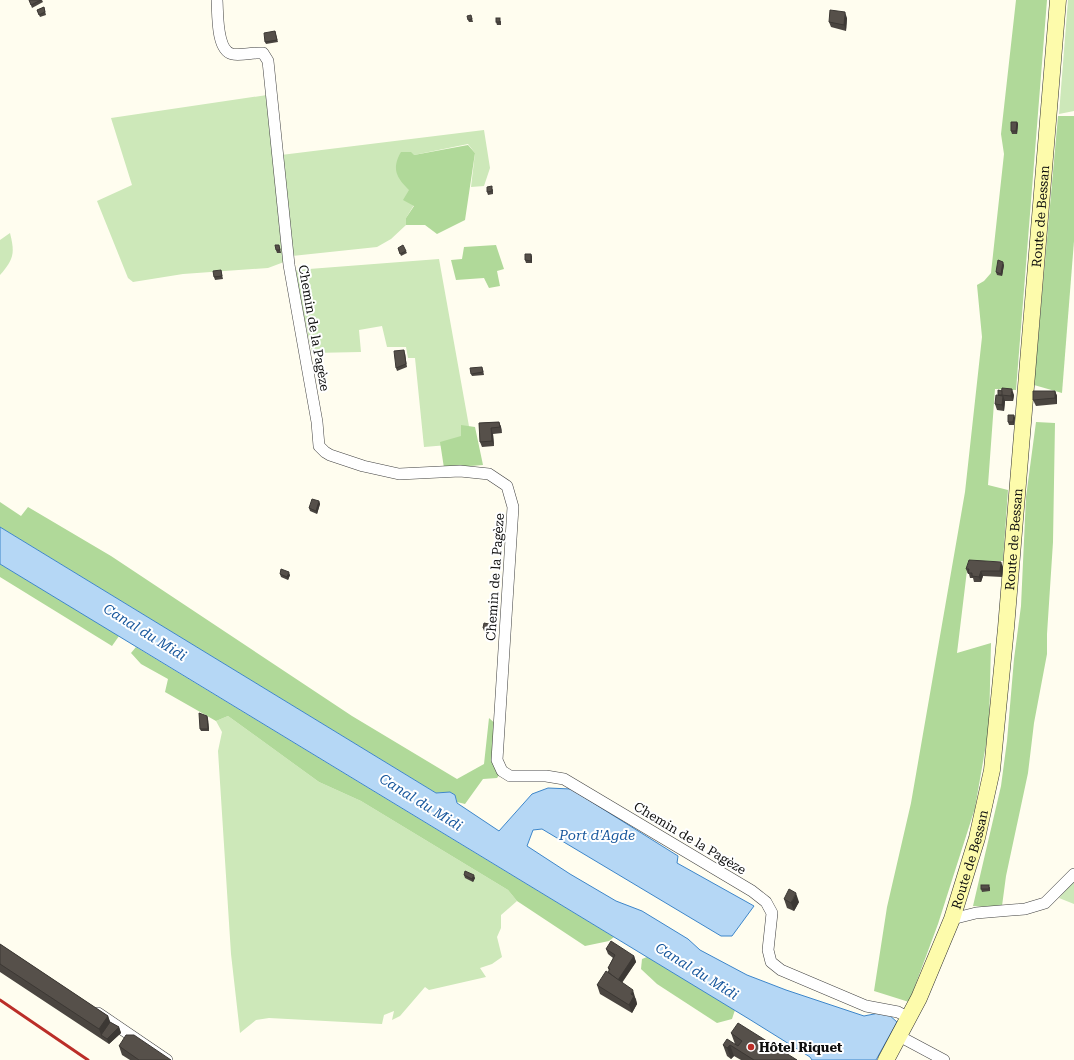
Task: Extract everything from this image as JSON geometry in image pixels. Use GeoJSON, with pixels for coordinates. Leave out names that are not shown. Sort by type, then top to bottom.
{"type":"FeatureCollection","features":[{"type":"Feature","properties":{"kind":"main road","name":"Route de Bessan"},"geometry":{"type":"LineString","coordinates":[[886,1060],[909,1018],[938,956],[962,890],[977,838],[992,770],[1010,579],[1058,0]]}},
{"type":"Feature","properties":{"kind":"street","name":"Chemin de la Pagèze"},"geometry":{"type":"LineString","coordinates":[[217,0],[221,42],[226,51],[233,54],[263,53],[268,61],[288,264],[318,422],[319,446],[330,455],[363,466],[399,474],[460,471],[489,474],[507,486],[514,507],[498,760],[502,771],[510,776],[546,776],[564,779],[752,891],[766,902],[772,913],[768,950],[771,962],[781,970],[866,1006],[898,1012],[909,1018]]}},
{"type":"Feature","properties":{"kind":"street"},"geometry":{"type":"LineString","coordinates":[[953,914],[1025,909],[1045,903],[1074,874]]}},
{"type":"Feature","properties":{"kind":"street"},"geometry":{"type":"LineString","coordinates":[[90,1008],[167,1060]]}},
{"type":"Feature","properties":{"kind":"street"},"geometry":{"type":"LineString","coordinates":[[899,1036],[944,1060]]}},
{"type":"Feature","properties":{"kind":"green space"},"geometry":{"type":"Polygon","coordinates":[[[1016,0],[1047,0],[1016,390],[995,389],[988,485],[1008,490],[1003,561],[968,562],[957,653],[991,643],[989,727],[975,808],[938,924],[909,1002],[874,991],[887,907],[911,803],[965,492],[982,337],[977,285],[984,281],[991,273],[1004,154],[1001,134],[1016,0]]]}},
{"type":"Feature","properties":{"kind":"green space"},"geometry":{"type":"Polygon","coordinates":[[[1068,0],[1074,0],[1074,111],[1059,114],[1068,0]]]}},
{"type":"Feature","properties":{"kind":"green space"},"geometry":{"type":"Polygon","coordinates":[[[267,95],[284,262],[268,268],[183,274],[133,282],[128,278],[97,201],[132,185],[111,118],[267,95]]]}},
{"type":"Feature","properties":{"kind":"green space"},"geometry":{"type":"Polygon","coordinates":[[[1058,116],[1074,116],[1074,241],[1062,393],[1034,385],[1058,116]]]}},
{"type":"Feature","properties":{"kind":"green space"},"geometry":{"type":"Polygon","coordinates":[[[484,130],[490,168],[484,186],[471,187],[475,153],[468,144],[414,155],[409,190],[414,205],[406,218],[406,225],[391,239],[377,247],[292,256],[281,155],[484,130]]]}},
{"type":"Feature","properties":{"kind":"green space"},"geometry":{"type":"Polygon","coordinates":[[[468,145],[475,153],[465,220],[437,234],[425,225],[406,225],[406,218],[414,206],[403,200],[409,190],[401,181],[397,173],[396,163],[401,152],[411,152],[414,155],[468,145]]]}},
{"type":"Feature","properties":{"kind":"green space"},"geometry":{"type":"Polygon","coordinates":[[[10,233],[13,246],[12,256],[11,260],[0,275],[0,240],[10,233]]]}},
{"type":"Feature","properties":{"kind":"green space"},"geometry":{"type":"Polygon","coordinates":[[[496,245],[504,269],[497,271],[500,286],[489,288],[484,278],[456,280],[451,260],[462,259],[464,247],[496,245]]]}},
{"type":"Feature","properties":{"kind":"green space"},"geometry":{"type":"Polygon","coordinates":[[[439,259],[472,443],[424,447],[415,358],[408,358],[406,347],[387,347],[382,326],[359,330],[361,352],[312,353],[299,294],[296,270],[439,259]]]}},
{"type":"Feature","properties":{"kind":"green space"},"geometry":{"type":"Polygon","coordinates":[[[1036,422],[1055,423],[1053,542],[1047,654],[1034,723],[1028,773],[1006,876],[1002,906],[1000,908],[973,906],[1001,786],[1007,741],[1014,659],[1021,606],[1026,497],[1036,422]]]}},
{"type":"Feature","properties":{"kind":"green space"},"geometry":{"type":"Polygon","coordinates":[[[461,425],[475,427],[483,465],[444,468],[440,442],[461,436],[461,425]]]}},
{"type":"Feature","properties":{"kind":"green space"},"geometry":{"type":"Polygon","coordinates":[[[0,502],[21,516],[28,507],[111,556],[352,716],[457,779],[484,764],[489,718],[499,727],[502,771],[497,778],[483,779],[465,804],[457,802],[455,795],[450,792],[436,793],[0,527],[0,502]]]}},
{"type":"Feature","properties":{"kind":"green space"},"geometry":{"type":"Polygon","coordinates":[[[0,564],[119,636],[112,646],[0,577],[0,564]]]}},
{"type":"Feature","properties":{"kind":"green space"},"geometry":{"type":"Polygon","coordinates":[[[136,647],[614,937],[609,941],[585,946],[517,901],[508,890],[361,801],[319,782],[228,716],[216,721],[165,692],[168,679],[141,664],[131,653],[136,647]]]}},
{"type":"Feature","properties":{"kind":"green space"},"geometry":{"type":"Polygon","coordinates":[[[228,716],[319,782],[361,801],[508,890],[517,901],[501,915],[501,928],[497,937],[502,957],[492,964],[480,968],[486,977],[429,990],[425,987],[400,1016],[392,1020],[394,1011],[384,1015],[382,1024],[269,1018],[256,1020],[240,1033],[231,954],[218,751],[222,732],[216,721],[228,716]]]}},
{"type":"Feature","properties":{"kind":"green space"},"geometry":{"type":"Polygon","coordinates":[[[1074,881],[1074,904],[1059,898],[1074,881]]]}},
{"type":"Feature","properties":{"kind":"green space"},"geometry":{"type":"Polygon","coordinates":[[[647,957],[735,1010],[732,1019],[717,1023],[657,984],[641,969],[642,959],[647,957]]]}},
{"type":"Feature","properties":{"kind":"water"},"geometry":{"type":"Polygon","coordinates":[[[0,527],[436,793],[450,792],[455,795],[457,803],[499,831],[532,794],[548,788],[571,789],[678,856],[677,863],[754,906],[732,936],[721,936],[542,829],[533,830],[527,846],[570,874],[616,901],[642,911],[688,939],[700,950],[747,975],[786,990],[864,1016],[879,1013],[888,1014],[897,1022],[876,1060],[812,1060],[810,1057],[749,1019],[0,564],[0,527]]]}},
{"type":"Feature","properties":{"kind":"building"},"geometry":{"type":"Polygon","coordinates":[[[29,0],[41,0],[31,5],[29,0]]]}},
{"type":"Feature","properties":{"kind":"building"},"geometry":{"type":"Polygon","coordinates":[[[44,7],[45,12],[39,15],[37,10],[44,7]]]}},
{"type":"Feature","properties":{"kind":"building"},"geometry":{"type":"Polygon","coordinates":[[[830,10],[845,12],[844,25],[829,22],[830,10]]]}},
{"type":"Feature","properties":{"kind":"building"},"geometry":{"type":"Polygon","coordinates":[[[471,15],[472,19],[468,20],[467,16],[471,15]]]}},
{"type":"Feature","properties":{"kind":"building"},"geometry":{"type":"Polygon","coordinates":[[[496,18],[500,18],[500,22],[496,22],[496,18]]]}},
{"type":"Feature","properties":{"kind":"building"},"geometry":{"type":"Polygon","coordinates":[[[275,31],[277,40],[265,42],[264,33],[275,31]]]}},
{"type":"Feature","properties":{"kind":"building"},"geometry":{"type":"Polygon","coordinates":[[[1011,122],[1017,122],[1016,131],[1011,131],[1011,122]]]}},
{"type":"Feature","properties":{"kind":"building"},"geometry":{"type":"Polygon","coordinates":[[[492,186],[492,191],[487,192],[487,187],[492,186]]]}},
{"type":"Feature","properties":{"kind":"building"},"geometry":{"type":"Polygon","coordinates":[[[275,245],[279,245],[280,250],[276,250],[275,245]]]}},
{"type":"Feature","properties":{"kind":"building"},"geometry":{"type":"Polygon","coordinates":[[[403,245],[406,251],[400,254],[398,248],[403,245]]]}},
{"type":"Feature","properties":{"kind":"building"},"geometry":{"type":"Polygon","coordinates":[[[525,254],[531,254],[531,261],[525,260],[525,254]]]}},
{"type":"Feature","properties":{"kind":"building"},"geometry":{"type":"Polygon","coordinates":[[[998,260],[1003,262],[1001,274],[996,272],[998,260]]]}},
{"type":"Feature","properties":{"kind":"building"},"geometry":{"type":"Polygon","coordinates":[[[221,270],[222,276],[214,277],[213,271],[221,270]]]}},
{"type":"Feature","properties":{"kind":"building"},"geometry":{"type":"Polygon","coordinates":[[[404,350],[406,364],[396,368],[394,351],[404,350]]]}},
{"type":"Feature","properties":{"kind":"building"},"geometry":{"type":"Polygon","coordinates":[[[482,367],[483,372],[471,374],[470,368],[482,367]]]}},
{"type":"Feature","properties":{"kind":"building"},"geometry":{"type":"Polygon","coordinates":[[[1002,388],[1012,389],[1011,396],[1001,395],[1002,388]]]}},
{"type":"Feature","properties":{"kind":"building"},"geometry":{"type":"Polygon","coordinates":[[[998,390],[1002,391],[1002,395],[998,395],[998,390]]]}},
{"type":"Feature","properties":{"kind":"building"},"geometry":{"type":"Polygon","coordinates":[[[1033,391],[1055,391],[1055,398],[1033,400],[1033,391]]]}},
{"type":"Feature","properties":{"kind":"building"},"geometry":{"type":"Polygon","coordinates":[[[996,395],[1003,396],[1002,405],[995,404],[996,395]]]}},
{"type":"Feature","properties":{"kind":"building"},"geometry":{"type":"Polygon","coordinates":[[[1008,415],[1014,415],[1013,422],[1008,422],[1008,415]]]}},
{"type":"Feature","properties":{"kind":"building"},"geometry":{"type":"Polygon","coordinates":[[[499,422],[500,427],[491,428],[492,441],[480,442],[479,423],[499,422]]]}},
{"type":"Feature","properties":{"kind":"building"},"geometry":{"type":"Polygon","coordinates":[[[312,499],[319,501],[316,511],[309,508],[312,499]]]}},
{"type":"Feature","properties":{"kind":"building"},"geometry":{"type":"Polygon","coordinates":[[[969,560],[1001,562],[1000,571],[981,571],[979,577],[972,576],[972,573],[968,573],[969,569],[966,569],[969,560]]]}},
{"type":"Feature","properties":{"kind":"building"},"geometry":{"type":"Polygon","coordinates":[[[281,569],[289,572],[287,577],[280,574],[281,569]]]}},
{"type":"Feature","properties":{"kind":"building"},"geometry":{"type":"Polygon","coordinates":[[[484,623],[489,624],[487,629],[483,628],[484,623]]]}},
{"type":"Feature","properties":{"kind":"building"},"geometry":{"type":"Polygon","coordinates":[[[199,713],[207,716],[208,729],[200,729],[199,713]]]}},
{"type":"Feature","properties":{"kind":"building"},"geometry":{"type":"Polygon","coordinates":[[[465,871],[474,875],[472,879],[464,875],[465,871]]]}},
{"type":"Feature","properties":{"kind":"building"},"geometry":{"type":"Polygon","coordinates":[[[981,885],[989,885],[989,889],[981,889],[981,885]]]}},
{"type":"Feature","properties":{"kind":"building"},"geometry":{"type":"Polygon","coordinates":[[[789,889],[796,893],[791,903],[784,899],[789,889]]]}},
{"type":"Feature","properties":{"kind":"building"},"geometry":{"type":"Polygon","coordinates":[[[611,941],[634,956],[618,980],[608,972],[610,969],[608,968],[615,955],[606,949],[611,941]]]}},
{"type":"Feature","properties":{"kind":"building"},"geometry":{"type":"Polygon","coordinates":[[[0,944],[108,1016],[99,1029],[0,964],[0,944]]]}},
{"type":"Feature","properties":{"kind":"building"},"geometry":{"type":"Polygon","coordinates":[[[606,971],[633,990],[631,994],[634,996],[629,1005],[597,985],[606,971]]]}},
{"type":"Feature","properties":{"kind":"building"},"geometry":{"type":"Polygon","coordinates":[[[110,1022],[119,1027],[107,1039],[101,1035],[110,1022]]]}},
{"type":"Feature","properties":{"kind":"building"},"geometry":{"type":"Polygon","coordinates":[[[738,1023],[797,1060],[754,1060],[730,1045],[727,1048],[723,1045],[727,1039],[738,1046],[742,1041],[731,1033],[738,1023]]]}},
{"type":"Feature","properties":{"kind":"building"},"geometry":{"type":"Polygon","coordinates":[[[126,1035],[134,1035],[171,1060],[139,1060],[119,1046],[126,1035]]]}},
{"type":"Feature","properties":{"kind":"railway"},"geometry":{"type":"LineString","coordinates":[[0,1000],[88,1060]]}},
{"type":"Feature","properties":{"kind":"place","name":"Hôtel Riquet"},"geometry":{"type":"Point","coordinates":[751,1047]}},
{"type":"Feature","properties":{"kind":"water label","name":"Canal du Midi"},"geometry":{"type":"Point","coordinates":[145,632]}},
{"type":"Feature","properties":{"kind":"water label","name":"Canal du Midi"},"geometry":{"type":"Point","coordinates":[421,802]}},
{"type":"Feature","properties":{"kind":"water label","name":"Port d'Agde"},"geometry":{"type":"Point","coordinates":[597,835]}},
{"type":"Feature","properties":{"kind":"water label","name":"Canal du Midi"},"geometry":{"type":"Point","coordinates":[697,971]}}]}
